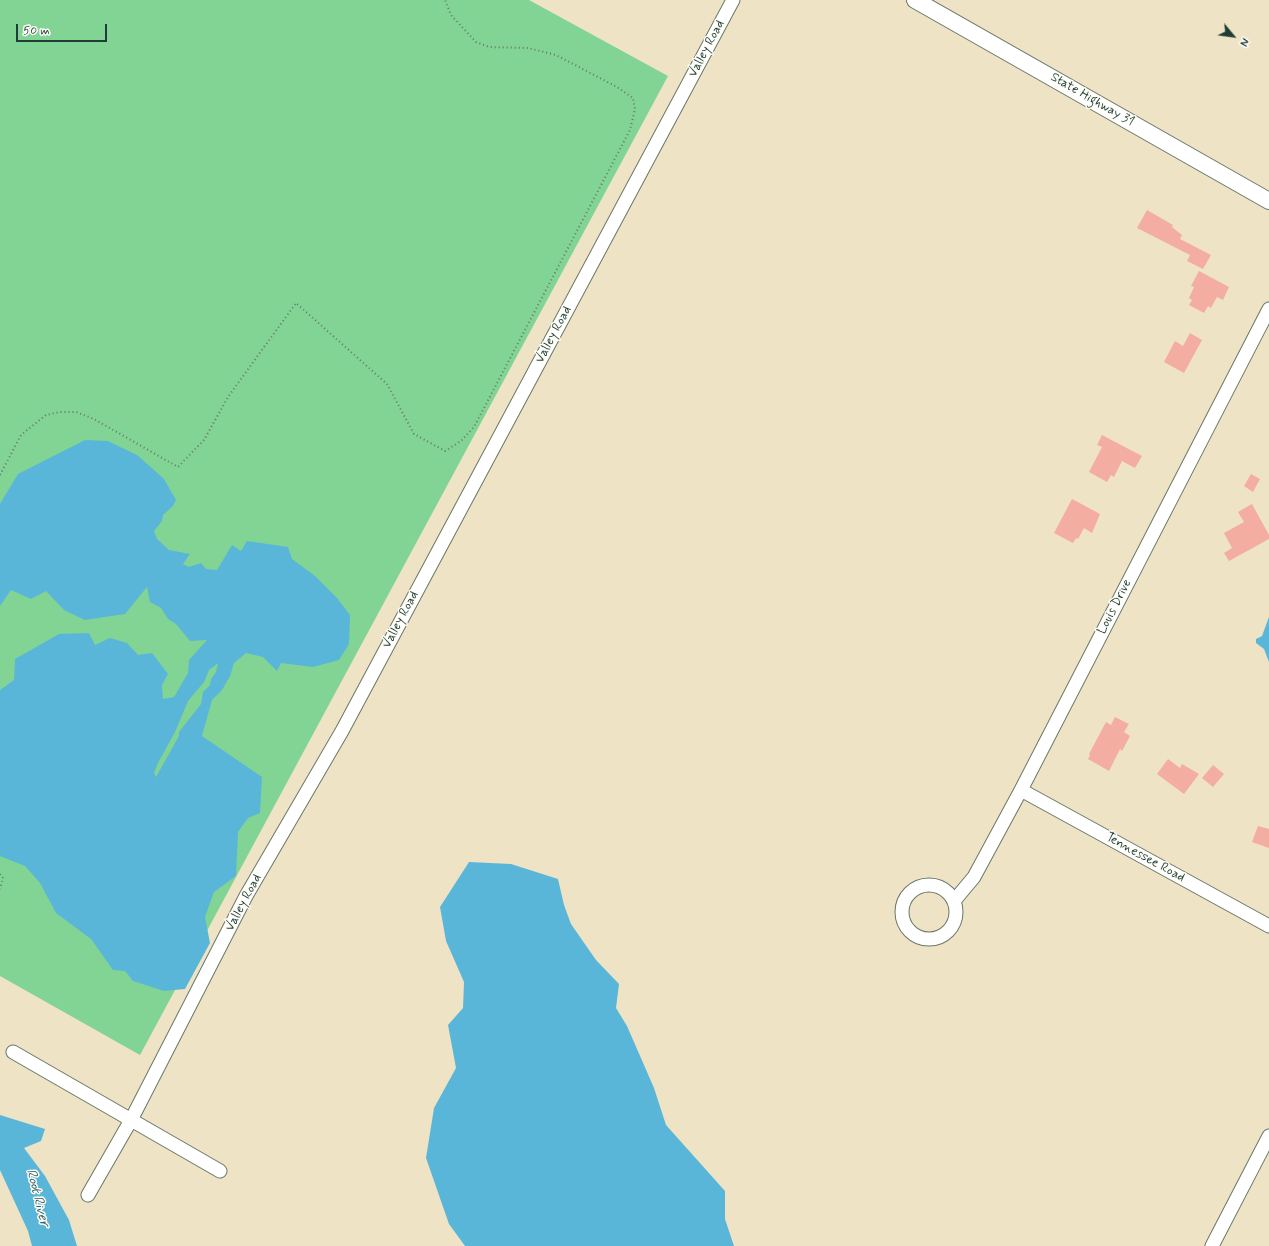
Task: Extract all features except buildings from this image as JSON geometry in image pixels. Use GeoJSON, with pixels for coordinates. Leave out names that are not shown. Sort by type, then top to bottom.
{"type":"FeatureCollection","features":[{"type":"Feature","properties":{"kind":"main road","name":"State Highway 31"},"geometry":{"type":"LineString","coordinates":[[915,0],[1269,201]]}},
{"type":"Feature","properties":{"kind":"street","name":"Valley Road"},"geometry":{"type":"LineString","coordinates":[[88,1195],[131,1120],[246,896],[342,731],[733,0]]}},
{"type":"Feature","properties":{"kind":"street","name":"Louis Drive"},"geometry":{"type":"LineString","coordinates":[[954,901],[974,877],[1021,790],[1269,309]]}},
{"type":"Feature","properties":{"kind":"street","name":"Tennessee Road"},"geometry":{"type":"LineString","coordinates":[[1021,790],[1269,926]]}},
{"type":"Feature","properties":{"kind":"street"},"geometry":{"type":"LineString","coordinates":[[933,884],[942,887],[949,893],[954,901],[956,909],[954,921],[948,931],[941,936],[925,938],[916,936],[909,930],[904,922],[902,913],[906,897],[914,888],[933,884]]}},
{"type":"Feature","properties":{"kind":"street"},"geometry":{"type":"LineString","coordinates":[[13,1052],[220,1171]]}},
{"type":"Feature","properties":{"kind":"street"},"geometry":{"type":"LineString","coordinates":[[1212,1246],[1269,1136]]}},
{"type":"Feature","properties":{"kind":"path"},"geometry":{"type":"LineString","coordinates":[[0,475],[21,435],[46,415],[60,412],[76,412],[94,419],[178,467],[204,440],[228,397],[296,303],[387,384],[414,434],[445,451],[461,441],[474,427],[626,137],[635,108],[633,98],[617,86],[556,55],[528,48],[489,47],[476,42],[451,15],[445,0]]}},
{"type":"Feature","properties":{"kind":"path"},"geometry":{"type":"LineString","coordinates":[[0,874],[4,878],[0,889]]}},
{"type":"Feature","properties":{"kind":"green space"},"geometry":{"type":"Polygon","coordinates":[[[0,0],[529,0],[668,76],[140,1055],[0,976],[0,0]]]}},
{"type":"Feature","properties":{"kind":"water"},"geometry":{"type":"Polygon","coordinates":[[[85,440],[108,441],[137,455],[164,479],[176,500],[173,506],[163,515],[162,521],[154,531],[157,539],[169,550],[190,554],[183,564],[189,567],[201,563],[206,569],[217,570],[232,545],[241,551],[247,541],[288,547],[292,559],[315,576],[337,598],[350,615],[349,644],[339,660],[313,667],[281,663],[277,671],[263,657],[246,653],[234,663],[230,676],[222,690],[212,700],[202,736],[262,777],[260,813],[248,818],[238,832],[236,876],[214,892],[205,917],[210,943],[185,989],[164,991],[133,981],[125,971],[113,970],[91,939],[56,913],[40,883],[25,866],[0,856],[0,690],[14,680],[15,659],[59,634],[89,633],[95,645],[110,638],[127,643],[138,655],[152,653],[168,674],[162,685],[163,699],[174,697],[188,673],[189,660],[207,640],[190,641],[176,624],[168,619],[161,608],[150,602],[147,587],[125,614],[85,620],[64,610],[46,591],[31,599],[11,590],[0,606],[0,504],[18,474],[85,440]],[[218,663],[209,670],[204,682],[188,701],[175,732],[158,763],[154,773],[156,777],[179,736],[179,732],[201,704],[203,692],[210,685],[211,679],[216,672],[218,663]]]}},
{"type":"Feature","properties":{"kind":"water"},"geometry":{"type":"Polygon","coordinates":[[[1269,617],[1269,662],[1264,649],[1256,643],[1256,639],[1262,636],[1269,617]]]}},
{"type":"Feature","properties":{"kind":"water"},"geometry":{"type":"Polygon","coordinates":[[[469,862],[511,864],[558,879],[564,905],[571,924],[596,960],[619,984],[616,1008],[627,1026],[654,1088],[666,1125],[725,1191],[725,1219],[734,1246],[465,1246],[449,1224],[426,1158],[434,1108],[456,1068],[448,1025],[463,1008],[464,982],[446,941],[440,907],[469,862]]]}},
{"type":"Feature","properties":{"kind":"water","name":"Root River"},"geometry":{"type":"Polygon","coordinates":[[[0,1115],[45,1129],[41,1141],[24,1148],[45,1176],[69,1220],[77,1246],[32,1246],[28,1231],[0,1170],[0,1115]]]}}]}
